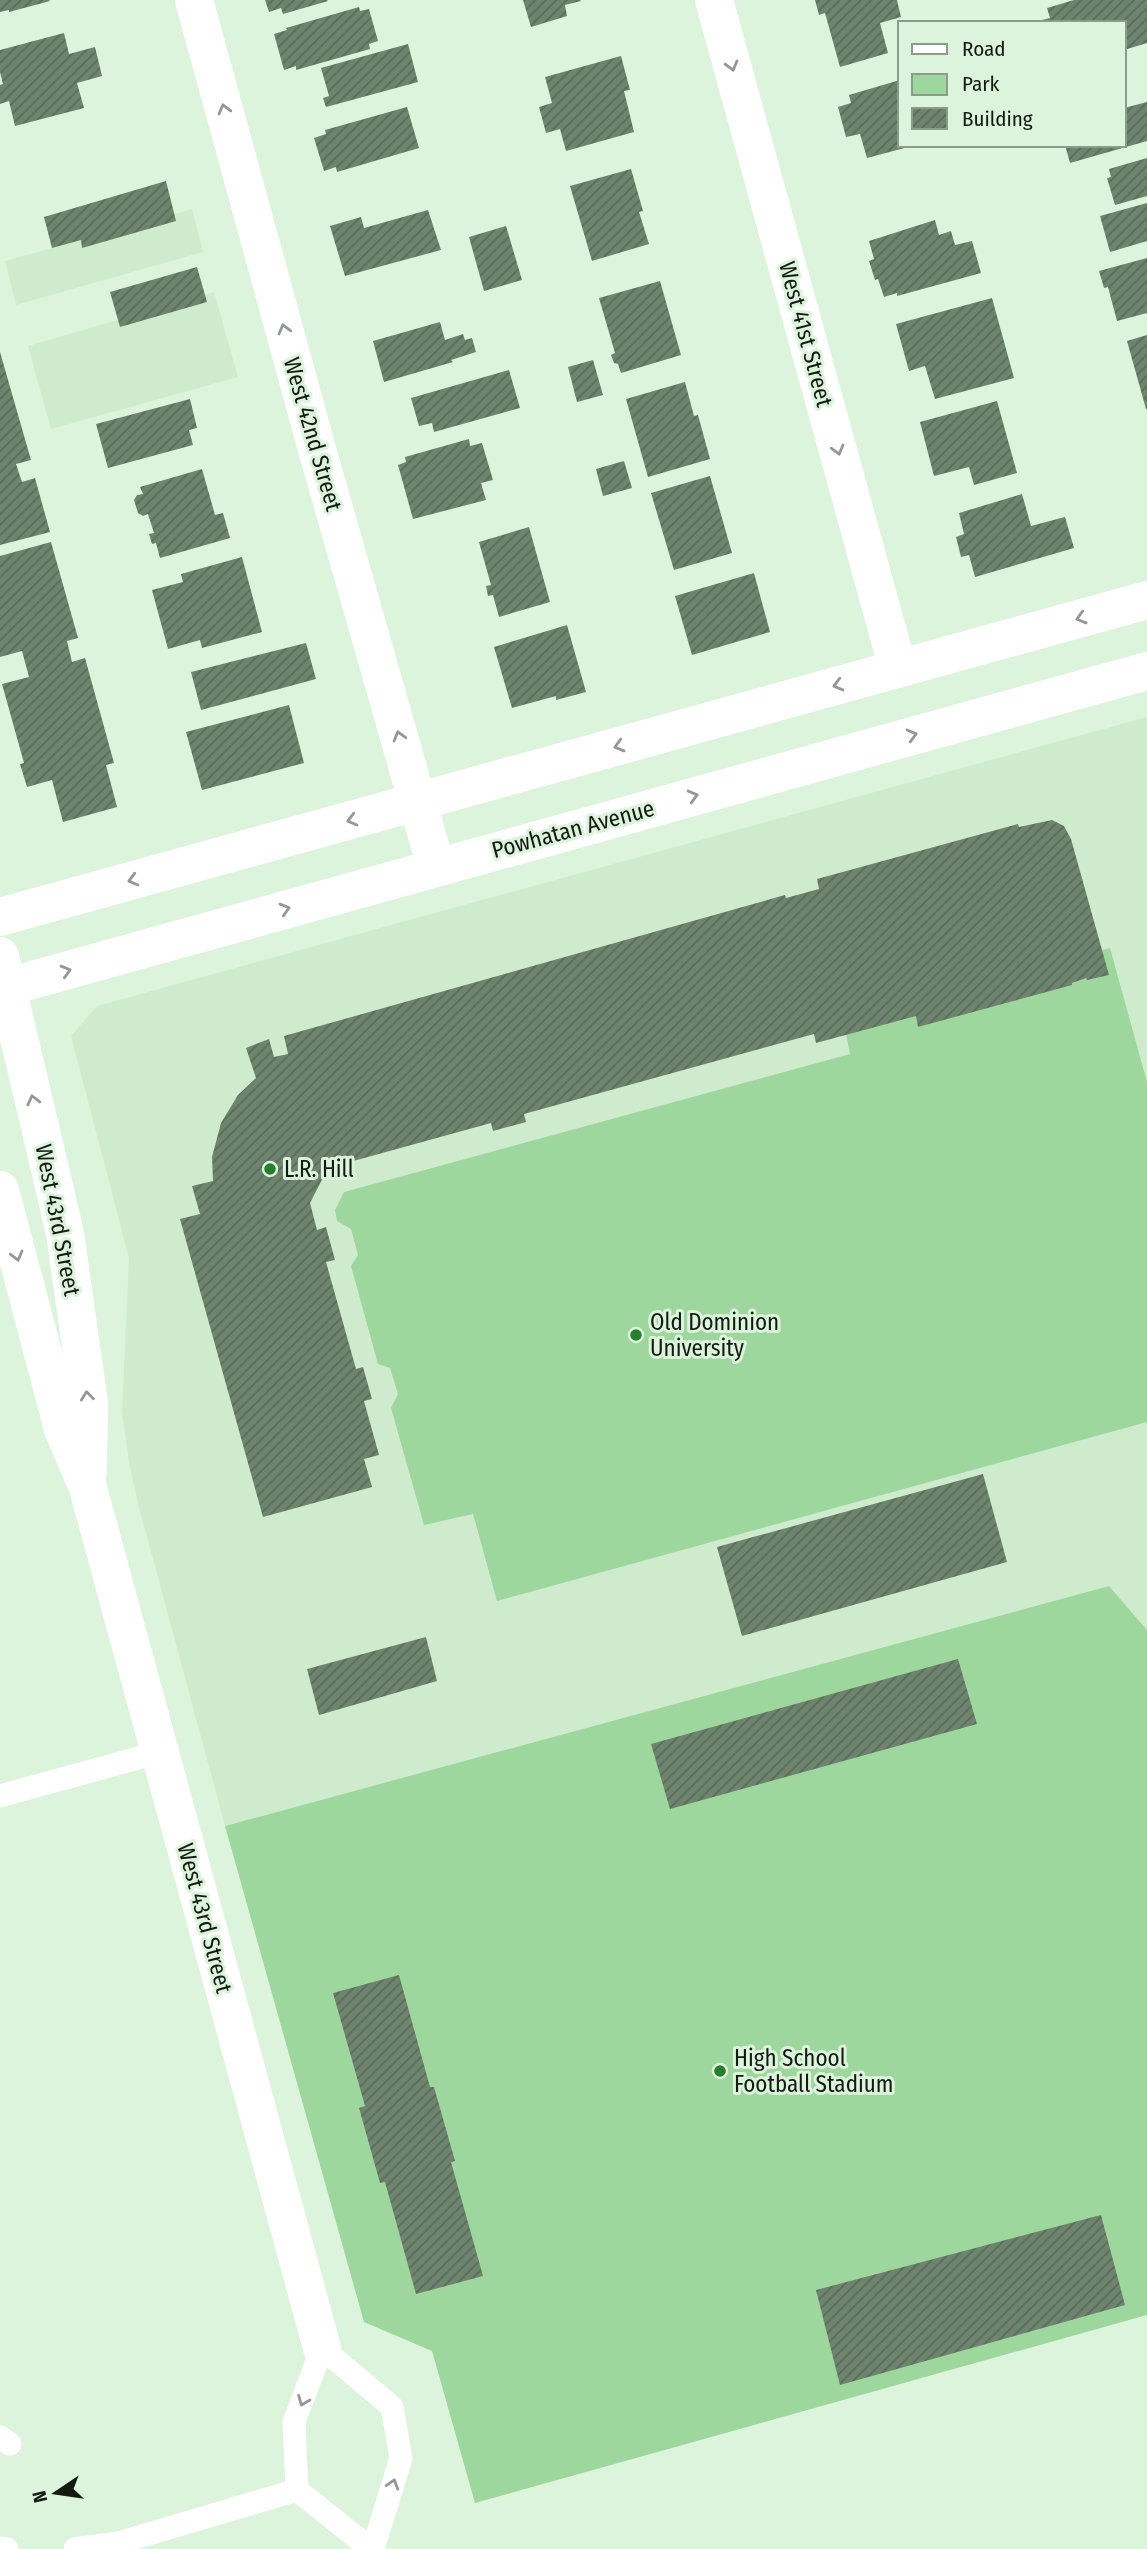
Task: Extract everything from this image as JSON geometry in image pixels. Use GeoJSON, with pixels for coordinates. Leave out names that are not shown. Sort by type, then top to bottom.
{"type":"FeatureCollection","features":[{"type":"Feature","properties":{"kind":"street","name":"West 42nd Street"},"geometry":{"type":"LineString","coordinates":[[194,0],[315,442],[436,867]]}},
{"type":"Feature","properties":{"kind":"street","name":"West 41st Street"},"geometry":{"type":"LineString","coordinates":[[714,0],[898,669]]}},
{"type":"Feature","properties":{"kind":"street"},"geometry":{"type":"LineString","coordinates":[[0,917],[1147,600]]}},
{"type":"Feature","properties":{"kind":"street","name":"Powhatan Avenue"},"geometry":{"type":"LineString","coordinates":[[2,977],[436,867],[1147,671]]}},
{"type":"Feature","properties":{"kind":"street","name":"West 43rd Street"},"geometry":{"type":"LineString","coordinates":[[2,977],[65,1233],[89,1403],[88,1488]]}},
{"type":"Feature","properties":{"kind":"street","name":"West 43rd Street"},"geometry":{"type":"LineString","coordinates":[[0,1190],[63,1429],[88,1488],[322,2347]]}},
{"type":"Feature","properties":{"kind":"lane"},"geometry":{"type":"LineString","coordinates":[[0,1796],[160,1752]]}},
{"type":"Feature","properties":{"kind":"lane"},"geometry":{"type":"LineString","coordinates":[[322,2347],[392,2407],[401,2458],[372,2549],[297,2490],[294,2422],[322,2347]]}},
{"type":"Feature","properties":{"kind":"lane"},"geometry":{"type":"LineString","coordinates":[[75,2549],[119,2546],[297,2490]]}},
{"type":"Feature","properties":{"kind":"lane"},"geometry":{"type":"LineString","coordinates":[[0,2548],[6,2549]]}},
{"type":"Feature","properties":{"kind":"shaded area"},"geometry":{"type":"Polygon","coordinates":[[[192,209],[203,252],[16,305],[5,261],[192,209]]]}},
{"type":"Feature","properties":{"kind":"shaded area"},"geometry":{"type":"Polygon","coordinates":[[[214,292],[238,377],[51,429],[28,346],[214,292]]]}},
{"type":"Feature","properties":{"kind":"shaded area","name":"Old Dominion University"},"geometry":{"type":"Polygon","coordinates":[[[1147,717],[1147,1630],[1109,1586],[225,1826],[129,1463],[122,1411],[129,1258],[71,1036],[97,1006],[1147,717]]]}},
{"type":"Feature","properties":{"kind":"green space"},"geometry":{"type":"Polygon","coordinates":[[[1110,948],[1147,1082],[1147,1422],[497,1601],[473,1514],[424,1525],[391,1408],[398,1394],[390,1368],[378,1364],[351,1266],[358,1255],[351,1229],[337,1221],[335,1210],[344,1192],[850,1054],[843,1019],[1110,948]]]}},
{"type":"Feature","properties":{"kind":"green space","name":"High School Football Stadium"},"geometry":{"type":"Polygon","coordinates":[[[1109,1586],[1147,1630],[1147,2315],[475,2503],[432,2351],[364,2322],[225,1826],[1109,1586]]]}},
{"type":"Feature","properties":{"kind":"building"},"geometry":{"type":"Polygon","coordinates":[[[0,0],[49,0],[50,1],[0,12],[0,0]]]}},
{"type":"Feature","properties":{"kind":"building"},"geometry":{"type":"Polygon","coordinates":[[[265,0],[328,1],[283,14],[281,8],[269,12],[265,0]]]}},
{"type":"Feature","properties":{"kind":"building"},"geometry":{"type":"Polygon","coordinates":[[[523,0],[581,1],[565,5],[567,16],[531,27],[523,0]]]}},
{"type":"Feature","properties":{"kind":"building"},"geometry":{"type":"Polygon","coordinates":[[[815,0],[897,0],[901,17],[880,23],[888,53],[840,67],[825,13],[819,15],[815,0]]]}},
{"type":"Feature","properties":{"kind":"building"},"geometry":{"type":"Polygon","coordinates":[[[1074,0],[1147,0],[1147,43],[1126,49],[1126,21],[1042,21],[1050,18],[1047,8],[1074,0]]]}},
{"type":"Feature","properties":{"kind":"building"},"geometry":{"type":"Polygon","coordinates":[[[359,7],[360,11],[369,9],[378,41],[369,44],[370,49],[296,70],[296,66],[284,70],[274,34],[359,7]]]}},
{"type":"Feature","properties":{"kind":"building"},"geometry":{"type":"Polygon","coordinates":[[[64,33],[69,54],[95,47],[102,76],[77,83],[84,108],[15,126],[9,101],[0,104],[0,85],[3,84],[0,50],[64,33]]]}},
{"type":"Feature","properties":{"kind":"building"},"geometry":{"type":"Polygon","coordinates":[[[408,44],[418,82],[326,107],[323,98],[329,96],[321,68],[408,44]]]}},
{"type":"Feature","properties":{"kind":"building"},"geometry":{"type":"Polygon","coordinates":[[[621,56],[630,90],[624,91],[634,132],[566,151],[560,129],[546,133],[539,107],[552,103],[545,77],[621,56]]]}},
{"type":"Feature","properties":{"kind":"building"},"geometry":{"type":"Polygon","coordinates":[[[898,81],[898,147],[908,147],[867,158],[860,134],[846,137],[838,107],[851,103],[849,95],[898,81]]]}},
{"type":"Feature","properties":{"kind":"building"},"geometry":{"type":"Polygon","coordinates":[[[1147,102],[1147,141],[1126,147],[1126,107],[1147,102]]]}},
{"type":"Feature","properties":{"kind":"building"},"geometry":{"type":"Polygon","coordinates":[[[407,107],[419,148],[337,172],[336,167],[324,171],[314,138],[326,134],[325,130],[407,107]]]}},
{"type":"Feature","properties":{"kind":"building"},"geometry":{"type":"Polygon","coordinates":[[[1066,147],[1126,147],[1070,163],[1066,147]]]}},
{"type":"Feature","properties":{"kind":"building"},"geometry":{"type":"Polygon","coordinates":[[[1147,158],[1147,196],[1115,205],[1107,178],[1111,177],[1109,169],[1147,158]]]}},
{"type":"Feature","properties":{"kind":"building"},"geometry":{"type":"Polygon","coordinates":[[[631,169],[643,211],[639,212],[649,244],[592,261],[570,186],[631,169]]]}},
{"type":"Feature","properties":{"kind":"building"},"geometry":{"type":"Polygon","coordinates":[[[166,181],[176,221],[82,248],[81,240],[52,248],[44,217],[166,181]]]}},
{"type":"Feature","properties":{"kind":"building"},"geometry":{"type":"Polygon","coordinates":[[[1147,203],[1147,241],[1110,252],[1100,216],[1147,203]]]}},
{"type":"Feature","properties":{"kind":"building"},"geometry":{"type":"Polygon","coordinates":[[[428,210],[441,250],[345,276],[330,226],[361,217],[364,228],[428,210]]]}},
{"type":"Feature","properties":{"kind":"building"},"geometry":{"type":"Polygon","coordinates":[[[935,220],[939,235],[951,231],[955,245],[972,241],[981,273],[897,296],[897,293],[884,297],[869,261],[874,259],[869,241],[935,220]]]}},
{"type":"Feature","properties":{"kind":"building"},"geometry":{"type":"Polygon","coordinates":[[[506,226],[522,280],[484,291],[469,237],[506,226]]]}},
{"type":"Feature","properties":{"kind":"building"},"geometry":{"type":"Polygon","coordinates":[[[1147,258],[1147,313],[1117,321],[1108,287],[1104,288],[1099,271],[1147,258]]]}},
{"type":"Feature","properties":{"kind":"building"},"geometry":{"type":"Polygon","coordinates":[[[197,267],[207,302],[120,327],[110,292],[197,267]]]}},
{"type":"Feature","properties":{"kind":"building"},"geometry":{"type":"Polygon","coordinates":[[[660,281],[681,355],[621,373],[611,355],[615,353],[599,298],[660,281]]]}},
{"type":"Feature","properties":{"kind":"building"},"geometry":{"type":"Polygon","coordinates":[[[992,298],[1014,378],[935,399],[925,366],[909,371],[896,324],[992,298]]]}},
{"type":"Feature","properties":{"kind":"building"},"geometry":{"type":"Polygon","coordinates":[[[440,322],[445,340],[463,334],[465,340],[472,338],[476,352],[451,360],[453,362],[384,382],[373,341],[440,322]]]}},
{"type":"Feature","properties":{"kind":"building"},"geometry":{"type":"Polygon","coordinates":[[[1147,335],[1147,409],[1146,409],[1127,341],[1147,335]]]}},
{"type":"Feature","properties":{"kind":"building"},"geometry":{"type":"Polygon","coordinates":[[[0,352],[31,460],[16,464],[22,482],[35,478],[50,532],[0,545],[0,352]]]}},
{"type":"Feature","properties":{"kind":"building"},"geometry":{"type":"Polygon","coordinates":[[[593,360],[603,395],[577,402],[568,367],[593,360]]]}},
{"type":"Feature","properties":{"kind":"building"},"geometry":{"type":"Polygon","coordinates":[[[509,370],[520,408],[434,432],[432,423],[419,426],[411,398],[509,370]]]}},
{"type":"Feature","properties":{"kind":"building"},"geometry":{"type":"Polygon","coordinates":[[[685,382],[694,416],[698,415],[710,459],[648,477],[626,399],[685,382]]]}},
{"type":"Feature","properties":{"kind":"building"},"geometry":{"type":"Polygon","coordinates":[[[190,399],[197,428],[189,430],[193,445],[108,468],[96,424],[190,399]]]}},
{"type":"Feature","properties":{"kind":"building"},"geometry":{"type":"Polygon","coordinates":[[[997,401],[1017,473],[974,485],[969,467],[934,476],[920,422],[997,401]]]}},
{"type":"Feature","properties":{"kind":"building"},"geometry":{"type":"Polygon","coordinates":[[[469,439],[470,446],[482,443],[493,480],[481,483],[486,500],[413,519],[398,465],[406,462],[405,457],[469,439]]]}},
{"type":"Feature","properties":{"kind":"building"},"geometry":{"type":"Polygon","coordinates":[[[624,461],[632,488],[603,496],[596,469],[624,461]]]}},
{"type":"Feature","properties":{"kind":"building"},"geometry":{"type":"Polygon","coordinates":[[[202,469],[215,515],[223,513],[230,538],[160,558],[156,543],[152,544],[149,534],[154,533],[148,514],[143,516],[138,513],[134,500],[137,495],[143,494],[140,487],[202,469]]]}},
{"type":"Feature","properties":{"kind":"building"},"geometry":{"type":"Polygon","coordinates":[[[710,476],[732,553],[674,570],[651,493],[710,476]]]}},
{"type":"Feature","properties":{"kind":"building"},"geometry":{"type":"Polygon","coordinates":[[[1022,494],[1031,526],[1065,517],[1074,548],[975,577],[969,555],[961,557],[956,537],[964,534],[959,513],[1022,494]]]}},
{"type":"Feature","properties":{"kind":"building"},"geometry":{"type":"Polygon","coordinates":[[[529,527],[550,602],[499,617],[493,595],[488,596],[486,586],[491,585],[479,542],[529,527]]]}},
{"type":"Feature","properties":{"kind":"building"},"geometry":{"type":"Polygon","coordinates":[[[51,542],[78,638],[67,641],[72,662],[85,658],[114,763],[106,765],[117,807],[63,822],[52,780],[27,787],[20,764],[24,763],[2,684],[29,677],[22,651],[0,657],[0,556],[51,542]]]}},
{"type":"Feature","properties":{"kind":"building"},"geometry":{"type":"Polygon","coordinates":[[[242,557],[262,632],[202,648],[200,640],[168,649],[152,590],[183,582],[181,574],[242,557]]]}},
{"type":"Feature","properties":{"kind":"building"},"geometry":{"type":"Polygon","coordinates":[[[754,573],[770,632],[692,655],[675,596],[754,573]]]}},
{"type":"Feature","properties":{"kind":"building"},"geometry":{"type":"Polygon","coordinates":[[[567,625],[586,692],[556,700],[556,696],[512,708],[494,647],[567,625]]]}},
{"type":"Feature","properties":{"kind":"building"},"geometry":{"type":"Polygon","coordinates":[[[306,643],[316,679],[201,710],[191,672],[306,643]]]}},
{"type":"Feature","properties":{"kind":"building"},"geometry":{"type":"Polygon","coordinates":[[[289,705],[304,763],[202,790],[186,732],[289,705]]]}},
{"type":"Feature","properties":{"kind":"building","name":"L.R. Hill"},"geometry":{"type":"Polygon","coordinates":[[[1052,820],[1064,826],[1071,839],[1109,975],[1087,980],[1086,978],[1072,985],[918,1027],[916,1016],[816,1043],[814,1034],[524,1114],[526,1122],[493,1131],[491,1123],[328,1168],[310,1203],[317,1230],[326,1227],[335,1260],[326,1262],[356,1369],[363,1367],[372,1399],[364,1401],[379,1455],[364,1459],[372,1487],[263,1517],[180,1219],[200,1214],[192,1186],[213,1181],[212,1157],[221,1123],[238,1095],[256,1078],[246,1048],[269,1039],[274,1057],[288,1054],[284,1036],[785,895],[786,898],[819,889],[817,879],[1018,824],[1019,827],[1052,820]]]}},
{"type":"Feature","properties":{"kind":"building"},"geometry":{"type":"Polygon","coordinates":[[[983,1474],[1007,1562],[742,1636],[717,1547],[983,1474]]]}},
{"type":"Feature","properties":{"kind":"building"},"geometry":{"type":"Polygon","coordinates":[[[426,1637],[437,1681],[319,1715],[307,1669],[426,1637]]]}},
{"type":"Feature","properties":{"kind":"building"},"geometry":{"type":"Polygon","coordinates":[[[958,1659],[977,1724],[670,1809],[651,1744],[958,1659]]]}},
{"type":"Feature","properties":{"kind":"building"},"geometry":{"type":"Polygon","coordinates":[[[399,1975],[430,2087],[434,2087],[455,2161],[451,2162],[483,2276],[416,2294],[385,2182],[380,2183],[359,2108],[365,2106],[333,1993],[399,1975]]]}},
{"type":"Feature","properties":{"kind":"building"},"geometry":{"type":"Polygon","coordinates":[[[1101,2215],[1125,2305],[840,2385],[816,2290],[1101,2215]]]}},
{"type":"Feature","properties":{"kind":"place","name":"L.R. Hill"},"geometry":{"type":"Point","coordinates":[270,1169]}},
{"type":"Feature","properties":{"kind":"place","name":"Old Dominion University"},"geometry":{"type":"Point","coordinates":[636,1335]}},
{"type":"Feature","properties":{"kind":"place","name":"High School Football Stadium"},"geometry":{"type":"Point","coordinates":[720,2071]}}]}
